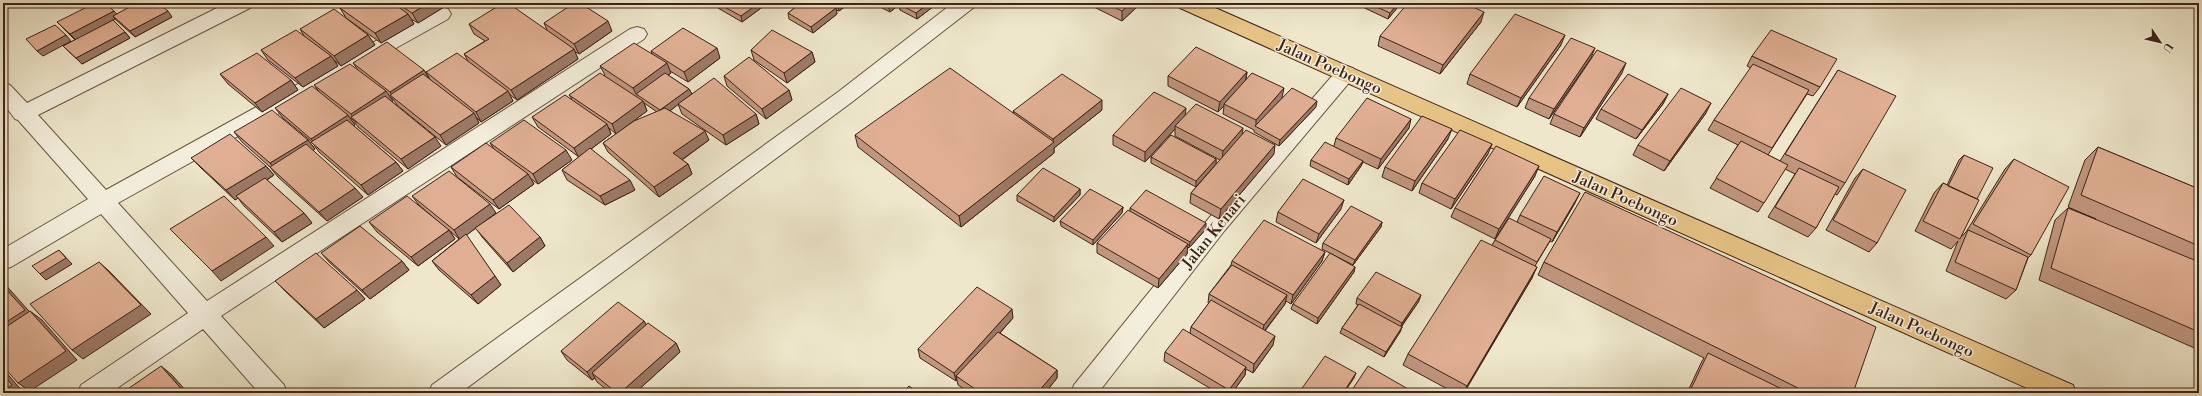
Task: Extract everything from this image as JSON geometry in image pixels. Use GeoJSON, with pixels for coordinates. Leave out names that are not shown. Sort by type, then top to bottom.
{"type":"FeatureCollection","features":[{"type":"Feature","properties":{"kind":"main road","name":"Jalan Poebongo"},"geometry":{"type":"LineString","coordinates":[[1187,3],[2064,393]]}},
{"type":"Feature","properties":{"kind":"street"},"geometry":{"type":"LineString","coordinates":[[243,3],[9,100],[275,393]]}},
{"type":"Feature","properties":{"kind":"street"},"geometry":{"type":"LineString","coordinates":[[441,393],[845,97],[966,3]]}},
{"type":"Feature","properties":{"kind":"street"},"geometry":{"type":"LineString","coordinates":[[3,260],[102,202],[441,14]]}},
{"type":"Feature","properties":{"kind":"street"},"geometry":{"type":"LineString","coordinates":[[90,393],[204,315],[637,34]]}},
{"type":"Feature","properties":{"kind":"street","name":"Jalan Kenari"},"geometry":{"type":"LineString","coordinates":[[1083,393],[1217,224],[1346,73]]}},
{"type":"Feature","properties":{"kind":"building"},"geometry":{"type":"Polygon","coordinates":[[[95,3],[105,3],[114,11],[70,34],[57,22],[95,3]]]}},
{"type":"Feature","properties":{"kind":"building"},"geometry":{"type":"Polygon","coordinates":[[[137,3],[158,3],[168,11],[130,31],[113,16],[137,3]]]}},
{"type":"Feature","properties":{"kind":"building"},"geometry":{"type":"Polygon","coordinates":[[[348,3],[393,3],[408,14],[375,33],[340,8],[348,3]]]}},
{"type":"Feature","properties":{"kind":"building"},"geometry":{"type":"Polygon","coordinates":[[[397,3],[429,3],[412,13],[397,3]]]}},
{"type":"Feature","properties":{"kind":"building"},"geometry":{"type":"Polygon","coordinates":[[[503,3],[508,3],[574,49],[511,90],[464,54],[489,39],[469,24],[503,3]]]}},
{"type":"Feature","properties":{"kind":"building"},"geometry":{"type":"Polygon","coordinates":[[[574,3],[580,3],[608,21],[574,44],[544,23],[574,3]]]}},
{"type":"Feature","properties":{"kind":"building"},"geometry":{"type":"Polygon","coordinates":[[[717,3],[759,3],[741,16],[717,3]]]}},
{"type":"Feature","properties":{"kind":"building"},"geometry":{"type":"Polygon","coordinates":[[[801,3],[827,3],[836,8],[811,27],[788,13],[801,3]]]}},
{"type":"Feature","properties":{"kind":"building"},"geometry":{"type":"Polygon","coordinates":[[[833,3],[841,3],[838,6],[833,3]]]}},
{"type":"Feature","properties":{"kind":"building"},"geometry":{"type":"Polygon","coordinates":[[[882,3],[893,3],[888,6],[882,3]]]}},
{"type":"Feature","properties":{"kind":"building"},"geometry":{"type":"Polygon","coordinates":[[[929,3],[916,13],[899,4],[929,3]]]}},
{"type":"Feature","properties":{"kind":"building"},"geometry":{"type":"Polygon","coordinates":[[[1106,3],[1131,3],[1122,11],[1106,3]]]}},
{"type":"Feature","properties":{"kind":"building"},"geometry":{"type":"Polygon","coordinates":[[[1368,3],[1398,3],[1390,13],[1368,3]]]}},
{"type":"Feature","properties":{"kind":"building"},"geometry":{"type":"Polygon","coordinates":[[[1408,3],[1464,3],[1484,12],[1443,65],[1380,36],[1408,3]]]}},
{"type":"Feature","properties":{"kind":"building"},"geometry":{"type":"Polygon","coordinates":[[[334,9],[368,35],[334,56],[300,29],[334,9]]]}},
{"type":"Feature","properties":{"kind":"building"},"geometry":{"type":"Polygon","coordinates":[[[1515,14],[1565,35],[1521,98],[1470,74],[1515,14]]]}},
{"type":"Feature","properties":{"kind":"building"},"geometry":{"type":"Polygon","coordinates":[[[113,20],[125,32],[76,58],[63,46],[113,20]]]}},
{"type":"Feature","properties":{"kind":"building"},"geometry":{"type":"Polygon","coordinates":[[[55,25],[66,35],[37,51],[26,39],[55,25]]]}},
{"type":"Feature","properties":{"kind":"building"},"geometry":{"type":"Polygon","coordinates":[[[683,28],[717,48],[684,72],[651,51],[683,28]]]}},
{"type":"Feature","properties":{"kind":"building"},"geometry":{"type":"Polygon","coordinates":[[[296,30],[331,56],[295,78],[261,50],[296,30]]]}},
{"type":"Feature","properties":{"kind":"building"},"geometry":{"type":"Polygon","coordinates":[[[772,30],[812,52],[784,73],[751,50],[772,30]]]}},
{"type":"Feature","properties":{"kind":"building"},"geometry":{"type":"Polygon","coordinates":[[[1771,30],[1837,59],[1820,87],[1752,56],[1771,30]]]}},
{"type":"Feature","properties":{"kind":"building"},"geometry":{"type":"Polygon","coordinates":[[[1571,38],[1595,48],[1554,109],[1529,98],[1571,38]]]}},
{"type":"Feature","properties":{"kind":"building"},"geometry":{"type":"Polygon","coordinates":[[[387,42],[424,70],[390,92],[353,63],[387,42]]]}},
{"type":"Feature","properties":{"kind":"building"},"geometry":{"type":"Polygon","coordinates":[[[634,43],[667,63],[633,88],[600,66],[634,43]]]}},
{"type":"Feature","properties":{"kind":"building"},"geometry":{"type":"Polygon","coordinates":[[[1196,47],[1247,72],[1220,102],[1168,76],[1196,47]]]}},
{"type":"Feature","properties":{"kind":"building"},"geometry":{"type":"Polygon","coordinates":[[[1597,50],[1626,63],[1584,128],[1554,114],[1597,50]]]}},
{"type":"Feature","properties":{"kind":"building"},"geometry":{"type":"Polygon","coordinates":[[[257,53],[291,80],[255,103],[220,74],[257,53]]]}},
{"type":"Feature","properties":{"kind":"building"},"geometry":{"type":"Polygon","coordinates":[[[457,53],[508,91],[476,112],[426,72],[457,53]]]}},
{"type":"Feature","properties":{"kind":"building"},"geometry":{"type":"Polygon","coordinates":[[[749,57],[789,90],[762,109],[724,76],[749,57]]]}},
{"type":"Feature","properties":{"kind":"building"},"geometry":{"type":"Polygon","coordinates":[[[350,64],[386,91],[351,114],[314,85],[350,64]]]}},
{"type":"Feature","properties":{"kind":"building"},"geometry":{"type":"Polygon","coordinates":[[[1753,64],[1809,90],[1772,148],[1714,120],[1753,64]]]}},
{"type":"Feature","properties":{"kind":"building"},"geometry":{"type":"Polygon","coordinates":[[[950,68],[1054,142],[959,216],[855,135],[950,68]]]}},
{"type":"Feature","properties":{"kind":"building"},"geometry":{"type":"Polygon","coordinates":[[[1838,70],[1896,96],[1845,183],[1785,154],[1838,70]]]}},
{"type":"Feature","properties":{"kind":"building"},"geometry":{"type":"Polygon","coordinates":[[[600,73],[643,101],[612,124],[569,95],[600,73]]]}},
{"type":"Feature","properties":{"kind":"building"},"geometry":{"type":"Polygon","coordinates":[[[665,73],[689,89],[660,110],[636,94],[665,73]]]}},
{"type":"Feature","properties":{"kind":"building"},"geometry":{"type":"Polygon","coordinates":[[[1252,73],[1284,88],[1256,120],[1224,104],[1252,73]]]}},
{"type":"Feature","properties":{"kind":"building"},"geometry":{"type":"Polygon","coordinates":[[[423,74],[474,113],[440,135],[390,95],[423,74]]]}},
{"type":"Feature","properties":{"kind":"building"},"geometry":{"type":"Polygon","coordinates":[[[1062,74],[1102,100],[1053,139],[1013,111],[1062,74]]]}},
{"type":"Feature","properties":{"kind":"building"},"geometry":{"type":"Polygon","coordinates":[[[1628,74],[1668,94],[1642,130],[1601,109],[1628,74]]]}},
{"type":"Feature","properties":{"kind":"building"},"geometry":{"type":"Polygon","coordinates":[[[714,78],[756,114],[723,135],[678,104],[714,78]]]}},
{"type":"Feature","properties":{"kind":"building"},"geometry":{"type":"Polygon","coordinates":[[[312,86],[348,115],[311,139],[275,108],[312,86]]]}},
{"type":"Feature","properties":{"kind":"building"},"geometry":{"type":"Polygon","coordinates":[[[1292,88],[1317,101],[1280,140],[1255,126],[1292,88]]]}},
{"type":"Feature","properties":{"kind":"building"},"geometry":{"type":"Polygon","coordinates":[[[1681,88],[1711,103],[1670,161],[1638,145],[1681,88]]]}},
{"type":"Feature","properties":{"kind":"building"},"geometry":{"type":"Polygon","coordinates":[[[1154,92],[1186,108],[1145,152],[1113,135],[1154,92]]]}},
{"type":"Feature","properties":{"kind":"building"},"geometry":{"type":"Polygon","coordinates":[[[565,95],[607,124],[574,148],[532,117],[565,95]]]}},
{"type":"Feature","properties":{"kind":"building"},"geometry":{"type":"Polygon","coordinates":[[[385,96],[435,137],[401,159],[351,117],[385,96]]]}},
{"type":"Feature","properties":{"kind":"building"},"geometry":{"type":"Polygon","coordinates":[[[1367,98],[1411,119],[1381,159],[1336,138],[1367,98]]]}},
{"type":"Feature","properties":{"kind":"building"},"geometry":{"type":"Polygon","coordinates":[[[1196,104],[1243,128],[1223,151],[1175,126],[1196,104]]]}},
{"type":"Feature","properties":{"kind":"building"},"geometry":{"type":"Polygon","coordinates":[[[665,108],[705,131],[673,153],[688,164],[654,187],[603,143],[634,121],[665,108]]]}},
{"type":"Feature","properties":{"kind":"building"},"geometry":{"type":"Polygon","coordinates":[[[272,110],[308,140],[270,163],[234,132],[272,110]]]}},
{"type":"Feature","properties":{"kind":"building"},"geometry":{"type":"Polygon","coordinates":[[[1422,116],[1452,129],[1415,181],[1385,167],[1422,116]]]}},
{"type":"Feature","properties":{"kind":"building"},"geometry":{"type":"Polygon","coordinates":[[[347,120],[396,162],[361,185],[311,142],[347,120]]]}},
{"type":"Feature","properties":{"kind":"building"},"geometry":{"type":"Polygon","coordinates":[[[524,120],[566,150],[533,174],[490,143],[524,120]]]}},
{"type":"Feature","properties":{"kind":"building"},"geometry":{"type":"Polygon","coordinates":[[[1246,130],[1275,145],[1221,209],[1191,193],[1246,130]]]}},
{"type":"Feature","properties":{"kind":"building"},"geometry":{"type":"Polygon","coordinates":[[[1460,130],[1492,144],[1455,199],[1422,183],[1460,130]]]}},
{"type":"Feature","properties":{"kind":"building"},"geometry":{"type":"Polygon","coordinates":[[[230,134],[266,166],[226,190],[191,158],[230,134]]]}},
{"type":"Feature","properties":{"kind":"building"},"geometry":{"type":"Polygon","coordinates":[[[1171,135],[1216,159],[1196,181],[1151,157],[1171,135]]]}},
{"type":"Feature","properties":{"kind":"building"},"geometry":{"type":"Polygon","coordinates":[[[1741,141],[1788,165],[1764,203],[1716,178],[1741,141]]]}},
{"type":"Feature","properties":{"kind":"building"},"geometry":{"type":"Polygon","coordinates":[[[1325,142],[1363,161],[1349,179],[1311,160],[1325,142]]]}},
{"type":"Feature","properties":{"kind":"building"},"geometry":{"type":"Polygon","coordinates":[[[486,143],[528,174],[493,200],[451,167],[486,143]]]}},
{"type":"Feature","properties":{"kind":"building"},"geometry":{"type":"Polygon","coordinates":[[[306,144],[355,188],[319,212],[270,167],[306,144]]]}},
{"type":"Feature","properties":{"kind":"building"},"geometry":{"type":"Polygon","coordinates":[[[1496,146],[1539,166],[1499,229],[1455,208],[1496,146]]]}},
{"type":"Feature","properties":{"kind":"building"},"geometry":{"type":"Polygon","coordinates":[[[2098,147],[2199,189],[2199,246],[2081,195],[2098,147]]]}},
{"type":"Feature","properties":{"kind":"building"},"geometry":{"type":"Polygon","coordinates":[[[590,148],[630,180],[600,196],[562,170],[590,148]]]}},
{"type":"Feature","properties":{"kind":"building"},"geometry":{"type":"Polygon","coordinates":[[[1964,155],[1993,168],[1977,199],[1948,186],[1964,155]]]}},
{"type":"Feature","properties":{"kind":"building"},"geometry":{"type":"Polygon","coordinates":[[[2014,159],[2069,187],[2031,255],[1973,224],[2014,159]]]}},
{"type":"Feature","properties":{"kind":"building"},"geometry":{"type":"Polygon","coordinates":[[[1043,168],[1080,189],[1054,217],[1017,195],[1043,168]]]}},
{"type":"Feature","properties":{"kind":"building"},"geometry":{"type":"Polygon","coordinates":[[[1799,168],[1839,187],[1816,228],[1775,207],[1799,168]]]}},
{"type":"Feature","properties":{"kind":"building"},"geometry":{"type":"Polygon","coordinates":[[[1863,169],[1906,190],[1877,243],[1833,220],[1863,169]]]}},
{"type":"Feature","properties":{"kind":"building"},"geometry":{"type":"Polygon","coordinates":[[[449,171],[490,204],[454,230],[412,196],[449,171]]]}},
{"type":"Feature","properties":{"kind":"building"},"geometry":{"type":"Polygon","coordinates":[[[1544,176],[1580,193],[1557,232],[1520,215],[1544,176]]]}},
{"type":"Feature","properties":{"kind":"building"},"geometry":{"type":"Polygon","coordinates":[[[265,178],[304,213],[274,232],[236,196],[265,178]]]}},
{"type":"Feature","properties":{"kind":"building"},"geometry":{"type":"Polygon","coordinates":[[[1303,179],[1344,200],[1319,234],[1278,212],[1303,179]]]}},
{"type":"Feature","properties":{"kind":"building"},"geometry":{"type":"Polygon","coordinates":[[[1943,183],[1979,200],[1960,239],[1923,221],[1943,183]]]}},
{"type":"Feature","properties":{"kind":"building"},"geometry":{"type":"Polygon","coordinates":[[[1090,189],[1123,207],[1093,240],[1060,221],[1090,189]]]}},
{"type":"Feature","properties":{"kind":"building"},"geometry":{"type":"Polygon","coordinates":[[[1146,190],[1206,223],[1190,242],[1130,208],[1146,190]]]}},
{"type":"Feature","properties":{"kind":"building"},"geometry":{"type":"Polygon","coordinates":[[[1585,192],[1876,327],[1853,393],[1808,393],[1544,262],[1585,192]]]}},
{"type":"Feature","properties":{"kind":"building"},"geometry":{"type":"Polygon","coordinates":[[[224,196],[266,237],[212,271],[170,229],[224,196]]]}},
{"type":"Feature","properties":{"kind":"building"},"geometry":{"type":"Polygon","coordinates":[[[407,196],[449,230],[411,257],[369,222],[407,196]]]}},
{"type":"Feature","properties":{"kind":"building"},"geometry":{"type":"Polygon","coordinates":[[[509,205],[540,237],[507,263],[475,228],[509,205]]]}},
{"type":"Feature","properties":{"kind":"building"},"geometry":{"type":"Polygon","coordinates":[[[1351,206],[1382,222],[1355,260],[1323,243],[1351,206]]]}},
{"type":"Feature","properties":{"kind":"building"},"geometry":{"type":"Polygon","coordinates":[[[2068,208],[2199,262],[2199,332],[2051,268],[2068,208]]]}},
{"type":"Feature","properties":{"kind":"building"},"geometry":{"type":"Polygon","coordinates":[[[1128,210],[1188,244],[1159,279],[1097,243],[1128,210]]]}},
{"type":"Feature","properties":{"kind":"building"},"geometry":{"type":"Polygon","coordinates":[[[1509,218],[1551,239],[1537,262],[1495,240],[1509,218]]]}},
{"type":"Feature","properties":{"kind":"building"},"geometry":{"type":"Polygon","coordinates":[[[1264,220],[1325,252],[1293,295],[1232,261],[1264,220]]]}},
{"type":"Feature","properties":{"kind":"building"},"geometry":{"type":"Polygon","coordinates":[[[360,226],[402,261],[362,290],[321,253],[360,226]]]}},
{"type":"Feature","properties":{"kind":"building"},"geometry":{"type":"Polygon","coordinates":[[[1968,230],[2028,257],[2016,290],[1955,262],[1968,230]]]}},
{"type":"Feature","properties":{"kind":"building"},"geometry":{"type":"Polygon","coordinates":[[[466,234],[495,276],[471,295],[432,261],[466,234]]]}},
{"type":"Feature","properties":{"kind":"building"},"geometry":{"type":"Polygon","coordinates":[[[1481,240],[1537,267],[1467,386],[1408,354],[1481,240]]]}},
{"type":"Feature","properties":{"kind":"building"},"geometry":{"type":"Polygon","coordinates":[[[59,250],[66,258],[40,274],[32,266],[59,250]]]}},
{"type":"Feature","properties":{"kind":"building"},"geometry":{"type":"Polygon","coordinates":[[[316,253],[357,290],[316,319],[275,281],[316,253]]]}},
{"type":"Feature","properties":{"kind":"building"},"geometry":{"type":"Polygon","coordinates":[[[1330,253],[1355,267],[1318,318],[1293,304],[1330,253]]]}},
{"type":"Feature","properties":{"kind":"building"},"geometry":{"type":"Polygon","coordinates":[[[99,262],[141,305],[72,350],[30,304],[99,262]]]}},
{"type":"Feature","properties":{"kind":"building"},"geometry":{"type":"Polygon","coordinates":[[[1232,265],[1287,295],[1264,325],[1209,294],[1232,265]]]}},
{"type":"Feature","properties":{"kind":"building"},"geometry":{"type":"Polygon","coordinates":[[[1376,272],[1421,295],[1402,323],[1357,298],[1376,272]]]}},
{"type":"Feature","properties":{"kind":"building"},"geometry":{"type":"Polygon","coordinates":[[[3,286],[25,310],[3,324],[3,286]]]}},
{"type":"Feature","properties":{"kind":"building"},"geometry":{"type":"Polygon","coordinates":[[[977,287],[1012,309],[954,373],[918,349],[977,287]]]}},
{"type":"Feature","properties":{"kind":"building"},"geometry":{"type":"Polygon","coordinates":[[[1211,300],[1275,336],[1254,364],[1191,327],[1211,300]]]}},
{"type":"Feature","properties":{"kind":"building"},"geometry":{"type":"Polygon","coordinates":[[[618,302],[644,321],[587,372],[561,351],[618,302]]]}},
{"type":"Feature","properties":{"kind":"building"},"geometry":{"type":"Polygon","coordinates":[[[1359,304],[1402,327],[1386,352],[1342,328],[1359,304]]]}},
{"type":"Feature","properties":{"kind":"building"},"geometry":{"type":"Polygon","coordinates":[[[30,311],[66,351],[18,383],[3,366],[3,329],[30,311]]]}},
{"type":"Feature","properties":{"kind":"building"},"geometry":{"type":"Polygon","coordinates":[[[648,323],[676,343],[620,393],[617,393],[592,373],[648,323]]]}},
{"type":"Feature","properties":{"kind":"building"},"geometry":{"type":"Polygon","coordinates":[[[1183,329],[1246,367],[1229,390],[1165,352],[1183,329]]]}},
{"type":"Feature","properties":{"kind":"building"},"geometry":{"type":"Polygon","coordinates":[[[998,332],[1057,370],[1037,393],[981,393],[956,376],[998,332]]]}},
{"type":"Feature","properties":{"kind":"building"},"geometry":{"type":"Polygon","coordinates":[[[1708,353],[1790,393],[1689,393],[1708,353]]]}},
{"type":"Feature","properties":{"kind":"building"},"geometry":{"type":"Polygon","coordinates":[[[1325,356],[1356,373],[1343,393],[1304,393],[1300,391],[1325,356]]]}},
{"type":"Feature","properties":{"kind":"building"},"geometry":{"type":"Polygon","coordinates":[[[161,366],[185,393],[122,393],[161,366]]]}},
{"type":"Feature","properties":{"kind":"building"},"geometry":{"type":"Polygon","coordinates":[[[1368,366],[1415,393],[1350,393],[1368,366]]]}},
{"type":"Feature","properties":{"kind":"building"},"geometry":{"type":"Polygon","coordinates":[[[3,374],[12,385],[3,391],[3,374]]]}},
{"type":"Feature","properties":{"kind":"building"},"geometry":{"type":"Polygon","coordinates":[[[909,386],[919,393],[902,393],[909,386]]]}}]}
